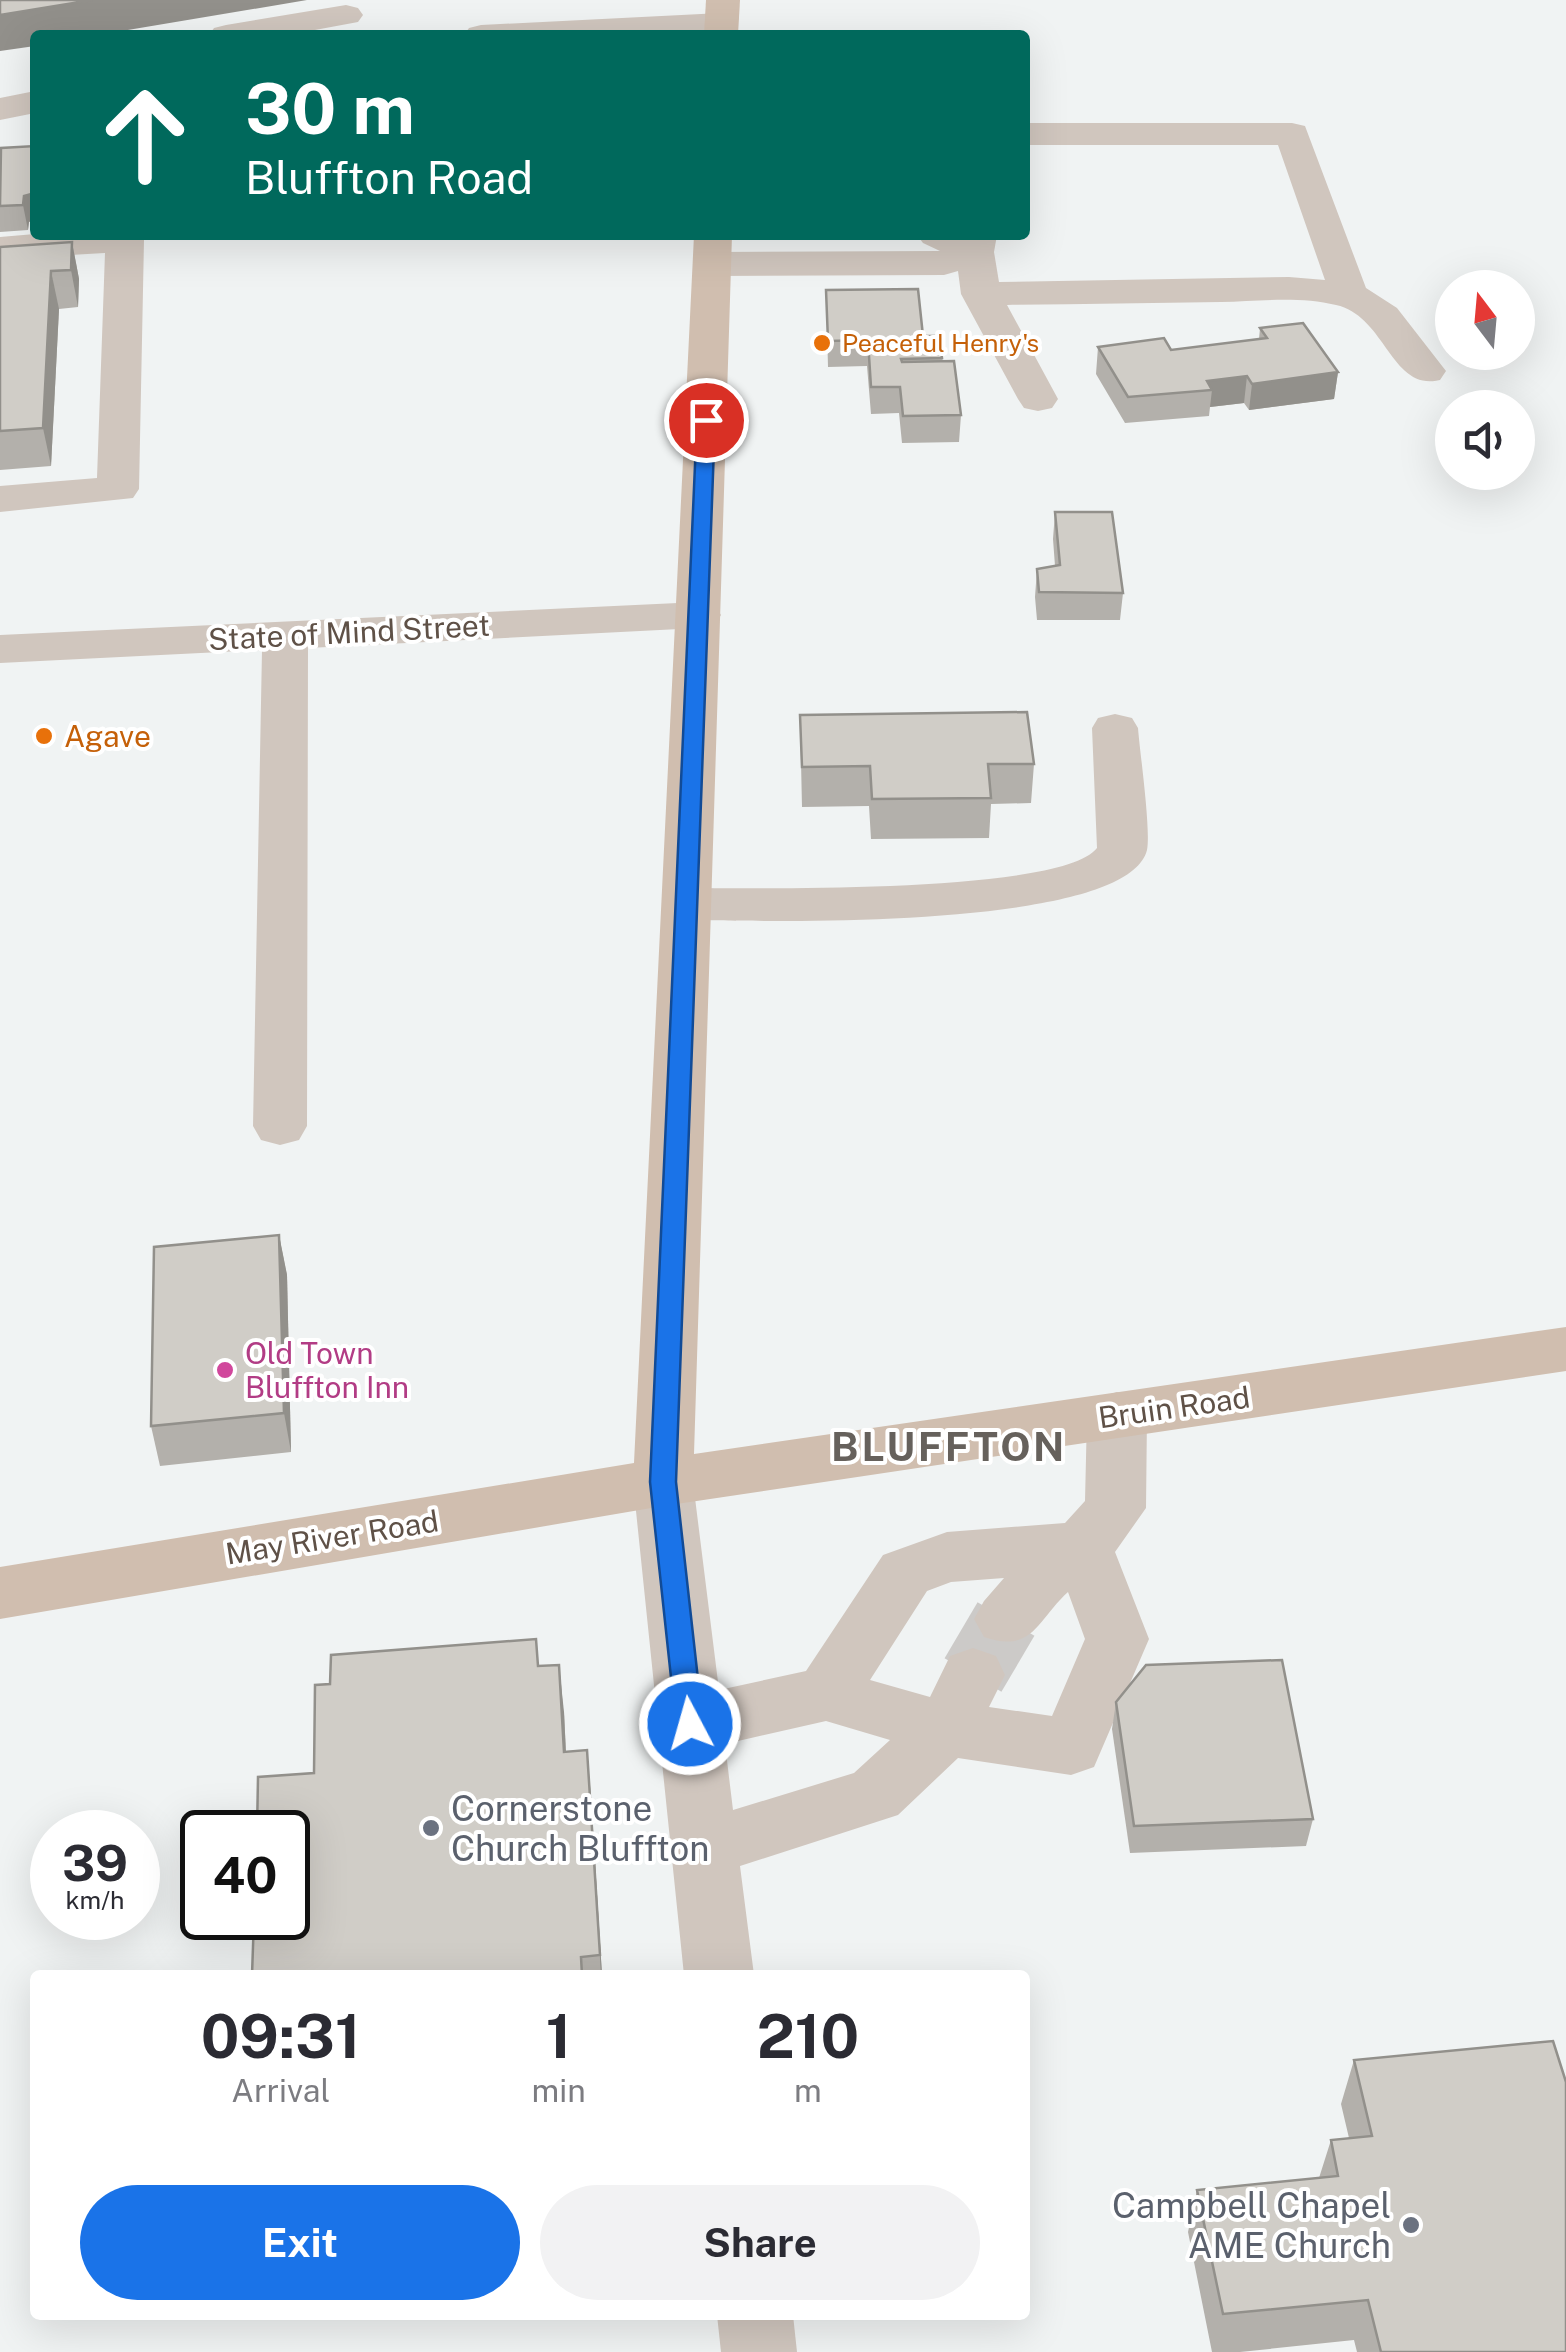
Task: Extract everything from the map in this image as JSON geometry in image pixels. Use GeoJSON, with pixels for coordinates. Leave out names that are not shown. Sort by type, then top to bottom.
{"type":"FeatureCollection","features":[{"type":"Feature","properties":{"kind":"main road"},"geometry":{"type":"LineString","coordinates":[[663,1482],[713,250]]}},
{"type":"Feature","properties":{"kind":"main road","name":"Bruin Road"},"geometry":{"type":"LineString","coordinates":[[663,1482],[1566,1350]]}},
{"type":"Feature","properties":{"kind":"main road","name":"May River Road"},"geometry":{"type":"LineString","coordinates":[[0,1592],[663,1482]]}},
{"type":"Feature","properties":{"kind":"street"},"geometry":{"type":"LineString","coordinates":[[259,30],[350,16]]}},
{"type":"Feature","properties":{"kind":"street"},"geometry":{"type":"LineString","coordinates":[[557,30],[721,19]]}},
{"type":"Feature","properties":{"kind":"street"},"geometry":{"type":"LineString","coordinates":[[0,108],[30,103]]}},
{"type":"Feature","properties":{"kind":"street"},"geometry":{"type":"LineString","coordinates":[[1030,134],[1292,134],[1349,294]]}},
{"type":"Feature","properties":{"kind":"street"},"geometry":{"type":"LineString","coordinates":[[0,248],[125,240],[118,489],[0,500]]}},
{"type":"Feature","properties":{"kind":"street"},"geometry":{"type":"LineString","coordinates":[[713,250],[944,263],[976,243],[981,294],[1038,400]]}},
{"type":"Feature","properties":{"kind":"street"},"geometry":{"type":"LineString","coordinates":[[981,294],[1289,290],[1349,294],[1384,316],[1426,371]]}},
{"type":"Feature","properties":{"kind":"street","name":"State of Mind Street"},"geometry":{"type":"LineString","coordinates":[[0,649],[698,615]]}},
{"type":"Feature","properties":{"kind":"street"},"geometry":{"type":"LineString","coordinates":[[280,1126],[286,635]]}},
{"type":"Feature","properties":{"kind":"street"},"geometry":{"type":"LineString","coordinates":[[687,904],[858,906],[928,901],[1087,877],[1109,866],[1122,850],[1115,728]]}},
{"type":"Feature","properties":{"kind":"street"},"geometry":{"type":"LineString","coordinates":[[1006,1618],[1042,1577],[1082,1547],[1116,1508],[1118,1415]]}},
{"type":"Feature","properties":{"kind":"street"},"geometry":{"type":"LineString","coordinates":[[663,1482],[717,1970]]}},
{"type":"Feature","properties":{"kind":"street"},"geometry":{"type":"LineString","coordinates":[[690,1724],[826,1694],[960,1702],[1070,1747],[1116,1639],[1082,1547]]}},
{"type":"Feature","properties":{"kind":"street"},"geometry":{"type":"LineString","coordinates":[[826,1694],[905,1573],[947,1557],[1082,1547]]}},
{"type":"Feature","properties":{"kind":"street"},"geometry":{"type":"LineString","coordinates":[[705,1848],[875,1795],[960,1702]]}},
{"type":"Feature","properties":{"kind":"street"},"geometry":{"type":"LineString","coordinates":[[756,2320],[759,2352]]}},
{"type":"Feature","properties":{"kind":"building"},"geometry":{"type":"Polygon","coordinates":[[[0,0],[92,0],[0,15],[0,0]]]}},
{"type":"Feature","properties":{"kind":"building"},"geometry":{"type":"Polygon","coordinates":[[[30,146],[30,194],[24,196],[23,205],[0,206],[1,148],[30,146]]]}},
{"type":"Feature","properties":{"kind":"building"},"geometry":{"type":"Polygon","coordinates":[[[72,242],[71,270],[51,271],[43,428],[0,431],[0,247],[72,242]]]}},
{"type":"Feature","properties":{"kind":"building"},"geometry":{"type":"Polygon","coordinates":[[[918,289],[923,336],[939,336],[942,358],[901,359],[902,362],[954,361],[961,415],[903,416],[900,387],[871,387],[868,340],[828,341],[826,290],[918,289]]]}},
{"type":"Feature","properties":{"kind":"building"},"geometry":{"type":"Polygon","coordinates":[[[1303,323],[1338,372],[1252,384],[1247,376],[1207,381],[1212,390],[1128,397],[1098,347],[1164,338],[1171,350],[1267,338],[1260,328],[1303,323]]]}},
{"type":"Feature","properties":{"kind":"building"},"geometry":{"type":"Polygon","coordinates":[[[1055,512],[1112,512],[1123,593],[1039,592],[1037,569],[1060,565],[1055,512]]]}},
{"type":"Feature","properties":{"kind":"building"},"geometry":{"type":"Polygon","coordinates":[[[1027,712],[1034,764],[988,764],[991,798],[872,799],[870,766],[802,767],[800,715],[1027,712]]]}},
{"type":"Feature","properties":{"kind":"building","name":"Old Town Bluffton Inn"},"geometry":{"type":"Polygon","coordinates":[[[279,1235],[284,1413],[151,1426],[154,1247],[279,1235]]]}},
{"type":"Feature","properties":{"kind":"building","name":"Cornerstone Church Bluffton"},"geometry":{"type":"Polygon","coordinates":[[[536,1639],[538,1666],[559,1665],[564,1752],[587,1750],[600,1955],[581,1957],[582,1970],[252,1970],[253,1940],[310,1940],[310,1810],[257,1810],[258,1777],[314,1773],[315,1685],[330,1684],[331,1655],[536,1639]]]}},
{"type":"Feature","properties":{"kind":"building"},"geometry":{"type":"Polygon","coordinates":[[[1282,1660],[1313,1819],[1134,1826],[1116,1702],[1146,1665],[1282,1660]]]}},
{"type":"Feature","properties":{"kind":"building","name":"Campbell Chapel AME Church"},"geometry":{"type":"Polygon","coordinates":[[[1553,2041],[1566,2082],[1566,2352],[1381,2352],[1368,2300],[1223,2314],[1197,2190],[1338,2176],[1331,2140],[1372,2136],[1354,2060],[1553,2041]]]}},
{"type":"Feature","properties":{"kind":"tunnel"},"geometry":{"type":"LineString","coordinates":[[973,1675],[1006,1619]]}},
{"type":"Feature","properties":{"kind":"place","name":"Peaceful Henry's"},"geometry":{"type":"Point","coordinates":[822,343]}},
{"type":"Feature","properties":{"kind":"place","name":"Agave"},"geometry":{"type":"Point","coordinates":[44,736]}},
{"type":"Feature","properties":{"kind":"place","name":"Old Town Bluffton Inn"},"geometry":{"type":"Point","coordinates":[225,1370]}},
{"type":"Feature","properties":{"kind":"place","name":"Cornerstone Church Bluffton"},"geometry":{"type":"Point","coordinates":[431,1828]}},
{"type":"Feature","properties":{"kind":"place","name":"Campbell Chapel AME Church"},"geometry":{"type":"Point","coordinates":[1411,2225]}},
{"type":"Feature","properties":{"kind":"district","name":"BLUFFTON"},"geometry":{"type":"Point","coordinates":[949,1446]}},
{"type":"Feature","properties":{"kind":"route"},"geometry":{"type":"LineString","coordinates":[[690,1724],[663,1482],[706,420]]}}]}
